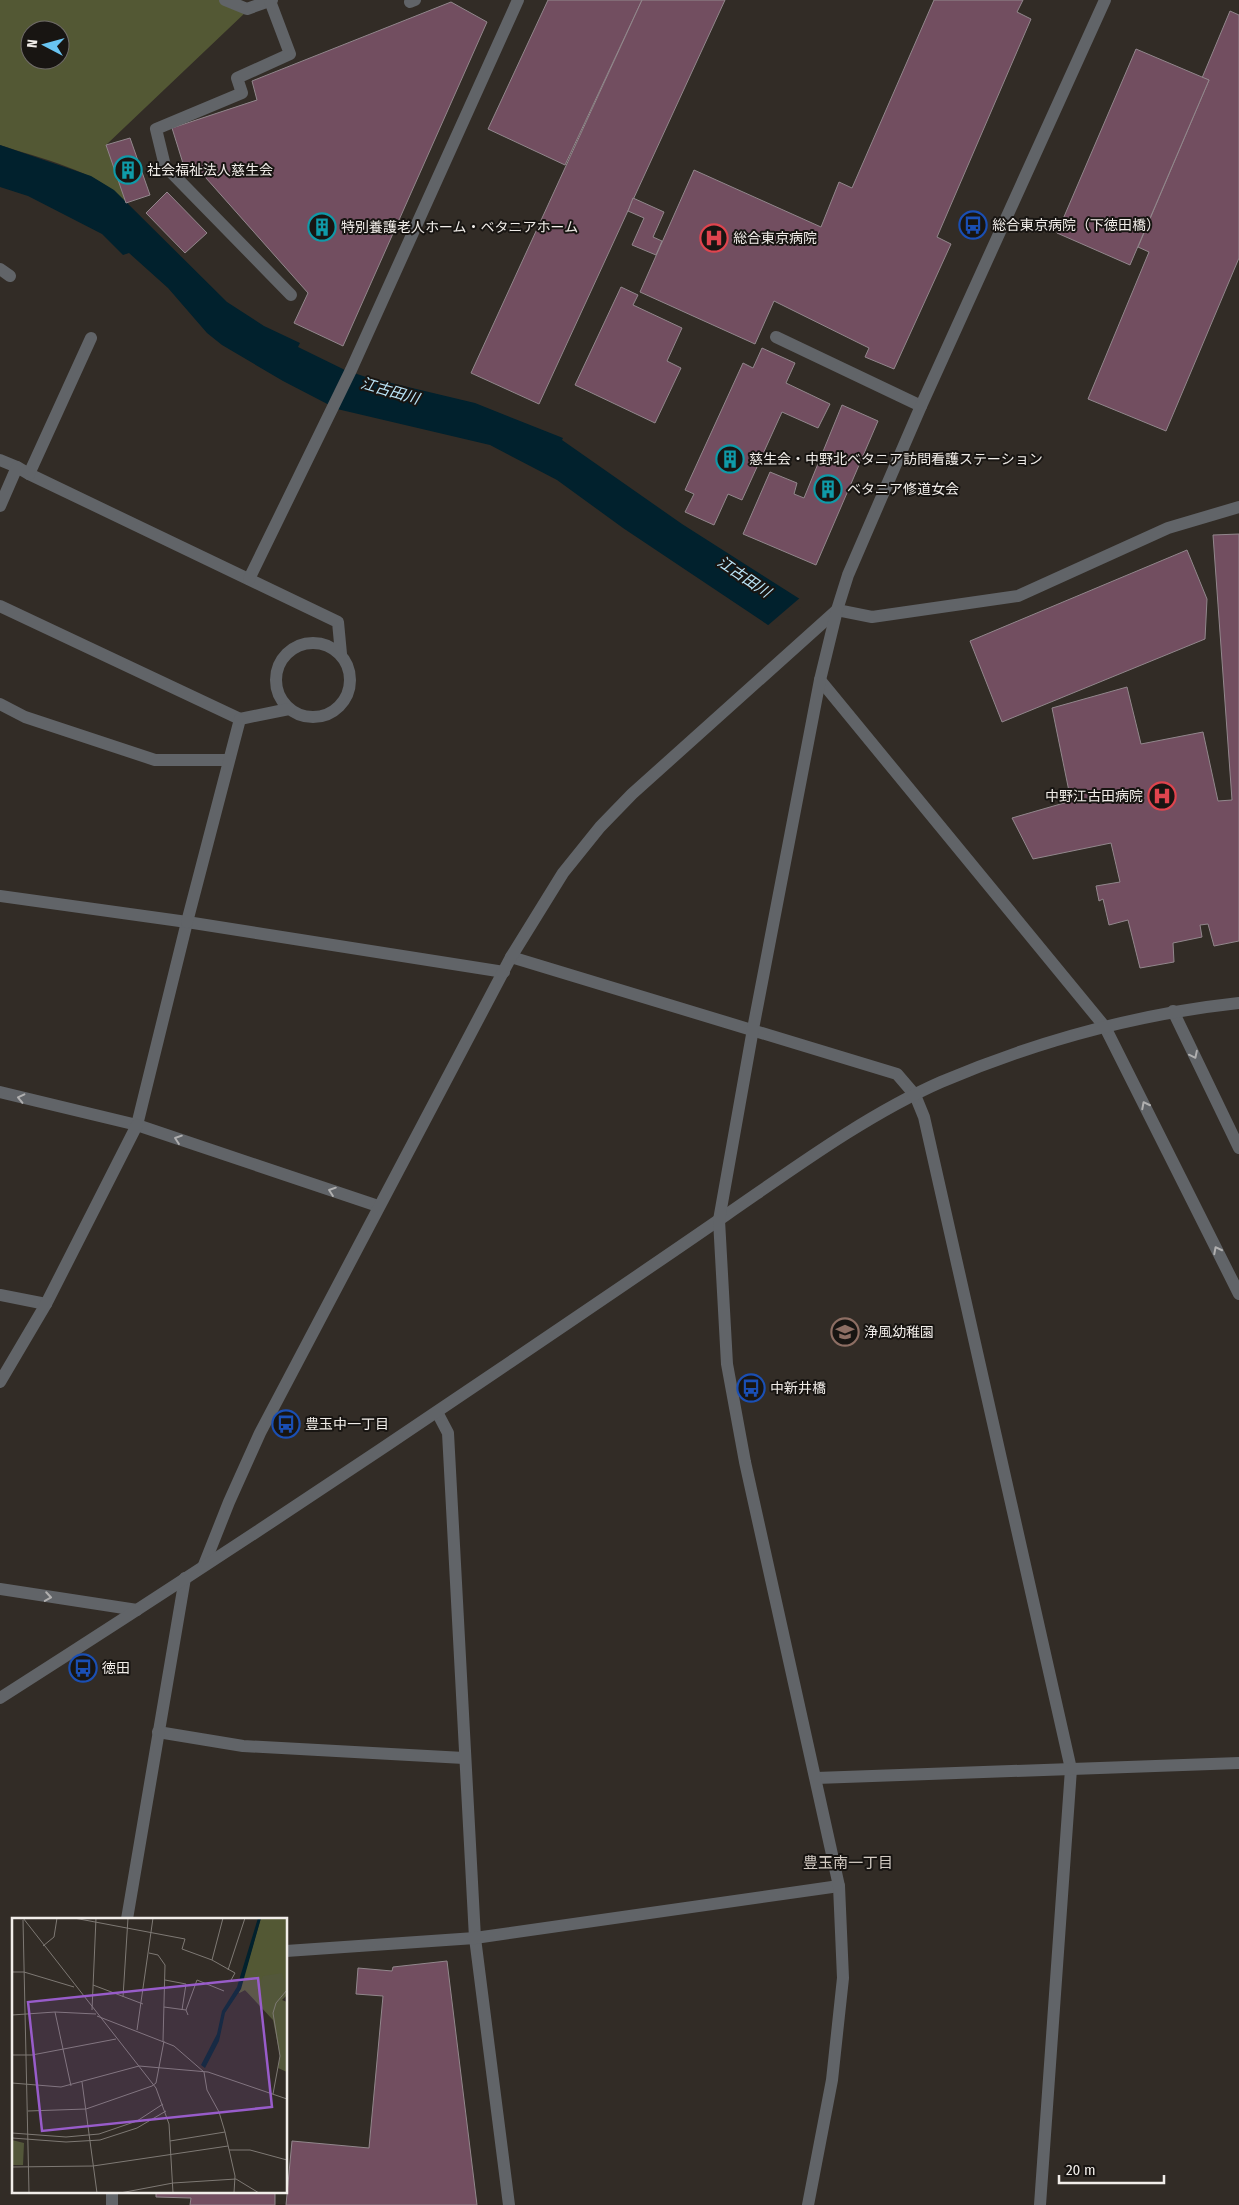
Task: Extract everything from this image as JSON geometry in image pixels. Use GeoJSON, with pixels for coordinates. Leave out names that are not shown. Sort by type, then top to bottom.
{"type":"FeatureCollection","features":[{"type":"Feature","properties":{"kind":"street"},"geometry":{"type":"LineString","coordinates":[[225,0],[247,9],[271,0],[290,54],[237,78],[242,93],[156,129],[165,166],[291,295]]}},
{"type":"Feature","properties":{"kind":"street"},"geometry":{"type":"LineString","coordinates":[[249,579],[357,354],[518,0]]}},
{"type":"Feature","properties":{"kind":"street"},"geometry":{"type":"LineString","coordinates":[[808,2205],[832,2080],[843,1978],[839,1886],[745,1462],[727,1364],[719,1220],[753,1029],[833,614],[921,406],[1105,0]]}},
{"type":"Feature","properties":{"kind":"street"},"geometry":{"type":"LineString","coordinates":[[776,337],[921,406]]}},
{"type":"Feature","properties":{"kind":"street"},"geometry":{"type":"LineString","coordinates":[[29,474],[90,338]]}},
{"type":"Feature","properties":{"kind":"street"},"geometry":{"type":"LineString","coordinates":[[0,460],[338,622],[340,654]]}},
{"type":"Feature","properties":{"kind":"street"},"geometry":{"type":"LineString","coordinates":[[0,506],[17,467]]}},
{"type":"Feature","properties":{"kind":"street"},"geometry":{"type":"LineString","coordinates":[[204,1565],[229,1502],[260,1434],[378,1206],[511,958],[563,873],[600,827],[632,794],[833,614],[872,617],[1018,596],[1168,528],[1239,507]]}},
{"type":"Feature","properties":{"kind":"street"},"geometry":{"type":"LineString","coordinates":[[0,606],[240,719],[288,709]]}},
{"type":"Feature","properties":{"kind":"street"},"geometry":{"type":"LineString","coordinates":[[307,643],[319,643],[331,647],[340,654],[348,665],[350,690],[336,710],[324,716],[312,718],[288,709],[281,700],[276,676],[279,664],[286,655],[296,647],[307,643]]}},
{"type":"Feature","properties":{"kind":"street"},"geometry":{"type":"LineString","coordinates":[[820,680],[1105,1027],[1239,1294]]}},
{"type":"Feature","properties":{"kind":"street"},"geometry":{"type":"LineString","coordinates":[[0,704],[25,718],[155,760],[228,760]]}},
{"type":"Feature","properties":{"kind":"street"},"geometry":{"type":"LineString","coordinates":[[0,1382],[46,1304],[137,1125],[228,760],[240,719]]}},
{"type":"Feature","properties":{"kind":"street"},"geometry":{"type":"LineString","coordinates":[[0,896],[187,922],[504,972]]}},
{"type":"Feature","properties":{"kind":"street"},"geometry":{"type":"LineString","coordinates":[[511,958],[753,1029],[897,1074],[915,1095],[924,1117],[1071,1769],[1040,2205]]}},
{"type":"Feature","properties":{"kind":"street"},"geometry":{"type":"LineString","coordinates":[[0,1698],[437,1412],[788,1172],[869,1120],[941,1082],[1029,1050],[1105,1027],[1173,1011],[1239,1003]]}},
{"type":"Feature","properties":{"kind":"street"},"geometry":{"type":"LineString","coordinates":[[1173,1011],[1239,1148]]}},
{"type":"Feature","properties":{"kind":"street"},"geometry":{"type":"LineString","coordinates":[[0,1092],[137,1125],[378,1206]]}},
{"type":"Feature","properties":{"kind":"street"},"geometry":{"type":"LineString","coordinates":[[0,1295],[46,1304]]}},
{"type":"Feature","properties":{"kind":"street"},"geometry":{"type":"LineString","coordinates":[[437,1412],[448,1433],[475,1938],[509,2205]]}},
{"type":"Feature","properties":{"kind":"street"},"geometry":{"type":"LineString","coordinates":[[127,1918],[185,1578]]}},
{"type":"Feature","properties":{"kind":"street"},"geometry":{"type":"LineString","coordinates":[[0,1589],[137,1610]]}},
{"type":"Feature","properties":{"kind":"street"},"geometry":{"type":"LineString","coordinates":[[158,1732],[243,1746],[464,1758]]}},
{"type":"Feature","properties":{"kind":"street"},"geometry":{"type":"LineString","coordinates":[[816,1778],[1239,1763]]}},
{"type":"Feature","properties":{"kind":"street"},"geometry":{"type":"LineString","coordinates":[[288,1952],[475,1938],[839,1886]]}},
{"type":"Feature","properties":{"kind":"street"},"geometry":{"type":"LineString","coordinates":[[112,2192],[112,2205]]}},
{"type":"Feature","properties":{"kind":"green space"},"geometry":{"type":"Polygon","coordinates":[[[0,0],[223,0],[247,11],[106,145],[126,203],[100,182],[50,161],[0,145],[0,0]]]}},
{"type":"Feature","properties":{"kind":"water","name":"江古田川"},"geometry":{"type":"Polygon","coordinates":[[[0,145],[91,176],[114,190],[227,302],[264,326],[300,343],[298,347],[345,370],[366,377],[475,403],[563,438],[562,440],[682,524],[803,601],[771,627],[623,528],[557,480],[490,445],[337,409],[283,381],[222,345],[207,333],[168,288],[129,253],[123,255],[102,234],[28,196],[0,187],[0,145]]]}},
{"type":"Feature","properties":{"kind":"pier"},"geometry":{"type":"Polygon","coordinates":[[[801,597],[805,600],[805,603],[772,630],[766,627],[801,597]]]}},
{"type":"Feature","properties":{"kind":"building"},"geometry":{"type":"Polygon","coordinates":[[[548,0],[642,0],[565,165],[488,129],[548,0]]]}},
{"type":"Feature","properties":{"kind":"building"},"geometry":{"type":"Polygon","coordinates":[[[642,0],[725,0],[539,404],[471,373],[642,0]]]}},
{"type":"Feature","properties":{"kind":"building"},"geometry":{"type":"Polygon","coordinates":[[[934,0],[1023,0],[1017,12],[1031,19],[937,237],[951,244],[894,369],[865,357],[869,348],[774,301],[755,344],[640,292],[694,170],[821,227],[839,182],[852,188],[934,0]]]}},
{"type":"Feature","properties":{"kind":"building","name":"特別養護老人ホーム・ベタニアホーム"},"geometry":{"type":"Polygon","coordinates":[[[451,2],[487,22],[343,346],[294,323],[308,293],[198,169],[186,173],[172,128],[257,100],[252,81],[451,2]]]}},
{"type":"Feature","properties":{"kind":"building"},"geometry":{"type":"Polygon","coordinates":[[[1230,11],[1239,15],[1239,258],[1166,431],[1088,399],[1149,252],[1138,247],[1209,80],[1202,78],[1230,11]]]}},
{"type":"Feature","properties":{"kind":"building"},"geometry":{"type":"Polygon","coordinates":[[[1136,49],[1209,80],[1130,265],[1057,233],[1136,49]]]}},
{"type":"Feature","properties":{"kind":"building","name":"社会福祉法人慈生会"},"geometry":{"type":"Polygon","coordinates":[[[130,138],[150,195],[126,203],[106,145],[130,138]]]}},
{"type":"Feature","properties":{"kind":"building"},"geometry":{"type":"Polygon","coordinates":[[[167,192],[207,233],[185,253],[146,213],[167,192]]]}},
{"type":"Feature","properties":{"kind":"building"},"geometry":{"type":"Polygon","coordinates":[[[633,198],[664,212],[653,237],[662,241],[656,255],[632,245],[644,218],[628,211],[633,198]]]}},
{"type":"Feature","properties":{"kind":"building"},"geometry":{"type":"Polygon","coordinates":[[[621,287],[638,295],[633,305],[682,328],[667,361],[681,368],[655,423],[575,385],[621,287]]]}},
{"type":"Feature","properties":{"kind":"building","name":"慈生会・中野北ベタニア訪問看護ステーション"},"geometry":{"type":"Polygon","coordinates":[[[762,348],[795,363],[786,383],[830,404],[818,428],[782,412],[742,500],[728,494],[714,525],[685,512],[694,494],[685,490],[743,363],[753,368],[762,348]]]}},
{"type":"Feature","properties":{"kind":"building","name":"ベタニア修道女会"},"geometry":{"type":"Polygon","coordinates":[[[842,405],[878,421],[816,565],[743,534],[770,472],[797,483],[794,494],[804,498],[842,405]]]}},
{"type":"Feature","properties":{"kind":"building"},"geometry":{"type":"Polygon","coordinates":[[[1239,534],[1239,941],[1214,946],[1208,924],[1200,925],[1202,937],[1173,943],[1174,962],[1140,968],[1128,920],[1109,925],[1103,899],[1099,901],[1096,886],[1120,882],[1111,843],[1033,859],[1012,818],[1071,801],[1052,708],[1127,687],[1141,744],[1203,732],[1218,801],[1232,800],[1213,535],[1239,534]]]}},
{"type":"Feature","properties":{"kind":"building"},"geometry":{"type":"Polygon","coordinates":[[[1187,550],[1207,599],[1205,639],[1002,722],[970,641],[1187,550]]]}},
{"type":"Feature","properties":{"kind":"building"},"geometry":{"type":"Polygon","coordinates":[[[447,1961],[477,2205],[286,2205],[292,2141],[369,2148],[383,1996],[356,1994],[358,1968],[392,1971],[393,1967],[447,1961]]]}},
{"type":"Feature","properties":{"kind":"building"},"geometry":{"type":"Polygon","coordinates":[[[156,2192],[275,2192],[275,2205],[190,2205],[191,2198],[156,2197],[156,2192]]]}},
{"type":"Feature","properties":{"kind":"place","name":"社会福祉法人慈生会"},"geometry":{"type":"Point","coordinates":[128,170]}},
{"type":"Feature","properties":{"kind":"place","name":"総合東京病院（下徳田橋）"},"geometry":{"type":"Point","coordinates":[973,225]}},
{"type":"Feature","properties":{"kind":"place","name":"特別養護老人ホーム・ベタニアホーム"},"geometry":{"type":"Point","coordinates":[322,227]}},
{"type":"Feature","properties":{"kind":"place","name":"総合東京病院"},"geometry":{"type":"Point","coordinates":[714,238]}},
{"type":"Feature","properties":{"kind":"place","name":"慈生会・中野北ベタニア訪問看護ステーション"},"geometry":{"type":"Point","coordinates":[730,459]}},
{"type":"Feature","properties":{"kind":"place","name":"ベタニア修道女会"},"geometry":{"type":"Point","coordinates":[828,489]}},
{"type":"Feature","properties":{"kind":"place","name":"中野江古田病院"},"geometry":{"type":"Point","coordinates":[1162,796]}},
{"type":"Feature","properties":{"kind":"place","name":"浄風幼稚園"},"geometry":{"type":"Point","coordinates":[845,1332]}},
{"type":"Feature","properties":{"kind":"place","name":"中新井橋"},"geometry":{"type":"Point","coordinates":[751,1388]}},
{"type":"Feature","properties":{"kind":"place","name":"豊玉中一丁目"},"geometry":{"type":"Point","coordinates":[286,1424]}},
{"type":"Feature","properties":{"kind":"place","name":"徳田"},"geometry":{"type":"Point","coordinates":[83,1668]}},
{"type":"Feature","properties":{"kind":"district","name":"豊玉南一丁目"},"geometry":{"type":"Point","coordinates":[848,1863]}}]}
